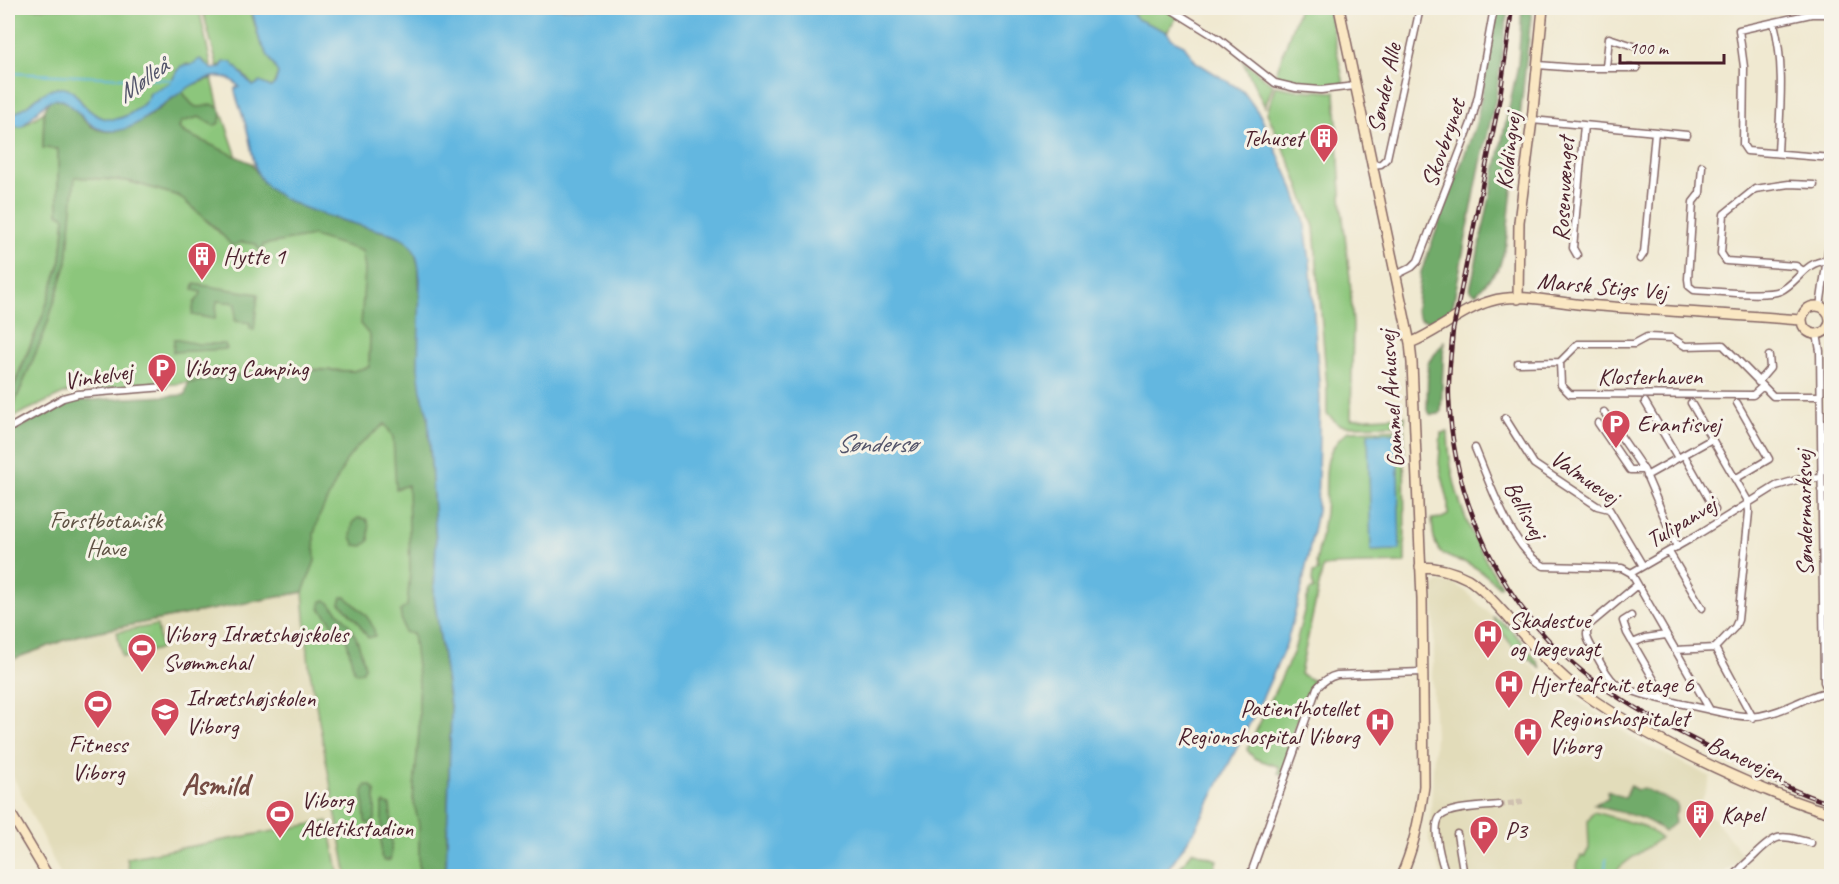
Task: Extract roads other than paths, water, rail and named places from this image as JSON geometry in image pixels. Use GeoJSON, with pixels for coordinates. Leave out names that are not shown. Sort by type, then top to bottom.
{"type":"FeatureCollection","features":[{"type":"Feature","properties":{"kind":"street"},"geometry":{"type":"LineString","coordinates":[[1169,8],[1219,39],[1275,83],[1321,90],[1355,86]]}},
{"type":"Feature","properties":{"kind":"street","name":"Gammel Århusvej"},"geometry":{"type":"LineString","coordinates":[[1339,8],[1410,343],[1420,567],[1424,786],[1420,816],[1408,862],[1401,876]]}},
{"type":"Feature","properties":{"kind":"street","name":"Sønder Alle"},"geometry":{"type":"LineString","coordinates":[[1371,165],[1381,164],[1387,158],[1420,8]]}},
{"type":"Feature","properties":{"kind":"street","name":"Skovbrynet"},"geometry":{"type":"LineString","coordinates":[[1396,275],[1412,267],[1418,261],[1471,123],[1494,8]]}},
{"type":"Feature","properties":{"kind":"street","name":"Koldingvej"},"geometry":{"type":"LineString","coordinates":[[1518,299],[1518,243],[1543,8]]}},
{"type":"Feature","properties":{"kind":"street"},"geometry":{"type":"LineString","coordinates":[[1832,14],[1812,14],[1739,30],[1744,67],[1743,145],[1748,151],[1832,158]]}},
{"type":"Feature","properties":{"kind":"street"},"geometry":{"type":"LineString","coordinates":[[1774,23],[1782,70],[1778,153]]}},
{"type":"Feature","properties":{"kind":"street"},"geometry":{"type":"LineString","coordinates":[[1605,67],[1609,38],[1643,49]]}},
{"type":"Feature","properties":{"kind":"street"},"geometry":{"type":"LineString","coordinates":[[1538,65],[1575,68],[1637,68]]}},
{"type":"Feature","properties":{"kind":"street","name":"Rosenvænget"},"geometry":{"type":"LineString","coordinates":[[1532,120],[1687,135]]}},
{"type":"Feature","properties":{"kind":"street","name":"Rosenvænget"},"geometry":{"type":"LineString","coordinates":[[1577,255],[1573,248],[1584,125]]}},
{"type":"Feature","properties":{"kind":"street"},"geometry":{"type":"LineString","coordinates":[[1640,259],[1644,253],[1655,132]]}},
{"type":"Feature","properties":{"kind":"street"},"geometry":{"type":"LineString","coordinates":[[1702,166],[1700,193],[1693,202],[1688,279],[1689,286],[1694,290],[1763,294],[1776,292],[1783,290],[1803,271],[1818,261],[1826,261]]}},
{"type":"Feature","properties":{"kind":"street"},"geometry":{"type":"LineString","coordinates":[[1803,271],[1796,266],[1726,261],[1721,254],[1724,214],[1755,189],[1789,184],[1814,185]]}},
{"type":"Feature","properties":{"kind":"street"},"geometry":{"type":"LineString","coordinates":[[1820,307],[1832,223]]}},
{"type":"Feature","properties":{"kind":"street","name":"Marsk Stigs Vej"},"geometry":{"type":"LineString","coordinates":[[1410,343],[1491,300],[1518,299],[1801,320]]}},
{"type":"Feature","properties":{"kind":"street"},"geometry":{"type":"LineString","coordinates":[[1814,306],[1820,307],[1831,321],[1826,330],[1812,334],[1804,329],[1801,320],[1807,309],[1814,306]]}},
{"type":"Feature","properties":{"kind":"street","name":"Søndermarksvej"},"geometry":{"type":"LineString","coordinates":[[1817,334],[1820,351],[1824,682],[1830,692]]}},
{"type":"Feature","properties":{"kind":"street","name":"Klosterhaven"},"geometry":{"type":"LineString","coordinates":[[1761,384],[1753,395],[1570,394],[1561,385],[1560,362],[1578,344],[1634,344],[1647,337],[1672,338],[1685,346],[1723,345],[1773,396],[1820,396]]}},
{"type":"Feature","properties":{"kind":"street"},"geometry":{"type":"LineString","coordinates":[[1761,384],[1770,368],[1769,356]]}},
{"type":"Feature","properties":{"kind":"street"},"geometry":{"type":"LineString","coordinates":[[1518,363],[1560,362]]}},
{"type":"Feature","properties":{"kind":"street","name":"Vinkelvej"},"geometry":{"type":"LineString","coordinates":[[8,429],[63,398],[78,394],[165,387]]}},
{"type":"Feature","properties":{"kind":"street","name":"Tulipanvej"},"geometry":{"type":"LineString","coordinates":[[1645,402],[1715,510]]}},
{"type":"Feature","properties":{"kind":"street","name":"Tulipanvej"},"geometry":{"type":"LineString","coordinates":[[1691,403],[1748,501]]}},
{"type":"Feature","properties":{"kind":"street","name":"Tulipanvej"},"geometry":{"type":"LineString","coordinates":[[1735,479],[1769,459],[1737,403]]}},
{"type":"Feature","properties":{"kind":"street"},"geometry":{"type":"LineString","coordinates":[[1604,412],[1645,473],[1677,547]]}},
{"type":"Feature","properties":{"kind":"street","name":"Valmuevej"},"geometry":{"type":"LineString","coordinates":[[1505,418],[1534,464],[1597,506],[1609,509],[1643,566]]}},
{"type":"Feature","properties":{"kind":"street"},"geometry":{"type":"LineString","coordinates":[[1598,423],[1630,470],[1645,473],[1681,457],[1712,439]]}},
{"type":"Feature","properties":{"kind":"street","name":"Bellisvej"},"geometry":{"type":"LineString","coordinates":[[1475,448],[1507,521],[1527,554],[1536,562],[1545,566],[1622,568],[1631,573]]}},
{"type":"Feature","properties":{"kind":"street","name":"Tulipanvej"},"geometry":{"type":"LineString","coordinates":[[1631,573],[1669,552],[1748,501],[1783,483],[1821,478]]}},
{"type":"Feature","properties":{"kind":"street"},"geometry":{"type":"LineString","coordinates":[[1821,490],[1832,490]]}},
{"type":"Feature","properties":{"kind":"street"},"geometry":{"type":"LineString","coordinates":[[1675,650],[1715,648],[1735,627],[1738,620],[1749,512],[1748,501]]}},
{"type":"Feature","properties":{"kind":"street"},"geometry":{"type":"LineString","coordinates":[[1821,535],[1832,537]]}},
{"type":"Feature","properties":{"kind":"street"},"geometry":{"type":"LineString","coordinates":[[1669,552],[1702,608]]}},
{"type":"Feature","properties":{"kind":"street","name":"Banevejen"},"geometry":{"type":"LineString","coordinates":[[1420,567],[1435,567],[1470,580],[1563,677],[1583,693],[1654,738],[1775,794],[1832,813]]}},
{"type":"Feature","properties":{"kind":"street"},"geometry":{"type":"LineString","coordinates":[[1631,573],[1710,710]]}},
{"type":"Feature","properties":{"kind":"street"},"geometry":{"type":"LineString","coordinates":[[1637,585],[1589,626],[1587,638],[1608,676],[1617,684],[1665,699],[1734,716],[1753,718],[1776,713],[1830,692]]}},
{"type":"Feature","properties":{"kind":"street"},"geometry":{"type":"LineString","coordinates":[[1631,616],[1623,621],[1665,699]]}},
{"type":"Feature","properties":{"kind":"street"},"geometry":{"type":"LineString","coordinates":[[1633,643],[1666,634]]}},
{"type":"Feature","properties":{"kind":"street"},"geometry":{"type":"LineString","coordinates":[[1715,648],[1753,718]]}},
{"type":"Feature","properties":{"kind":"street"},"geometry":{"type":"LineString","coordinates":[[1250,876],[1317,688],[1328,678],[1337,675],[1422,672]]}},
{"type":"Feature","properties":{"kind":"street"},"geometry":{"type":"LineString","coordinates":[[1447,876],[1437,837],[1437,824],[1440,816],[1450,811],[1499,805]]}},
{"type":"Feature","properties":{"kind":"street"},"geometry":{"type":"LineString","coordinates":[[8,809],[48,876]]}},
{"type":"Feature","properties":{"kind":"street"},"geometry":{"type":"LineString","coordinates":[[1457,834],[1464,876]]}},
{"type":"Feature","properties":{"kind":"street"},"geometry":{"type":"LineString","coordinates":[[1735,876],[1740,867],[1768,841],[1787,837],[1811,843]]}},
{"type":"Feature","properties":{"kind":"water","name":"Søndersø"},"geometry":{"type":"Polygon","coordinates":[[[251,8],[1130,8],[1137,19],[1167,32],[1173,40],[1184,45],[1196,62],[1243,91],[1260,115],[1292,185],[1304,220],[1310,261],[1320,397],[1317,511],[1302,587],[1286,645],[1263,697],[1195,830],[1163,876],[446,876],[451,712],[434,596],[436,542],[428,416],[418,368],[420,280],[418,261],[413,249],[407,241],[388,232],[299,206],[285,199],[264,183],[257,171],[235,91],[235,88],[239,87],[228,78],[214,77],[199,82],[128,128],[113,131],[100,129],[90,124],[68,103],[61,100],[48,101],[21,127],[8,124],[8,111],[15,113],[44,93],[57,88],[70,90],[87,109],[105,119],[124,117],[143,104],[150,93],[170,83],[181,66],[191,65],[200,59],[212,69],[220,68],[224,62],[231,62],[253,86],[260,82],[271,87],[278,73],[260,42],[251,8]]]}},
{"type":"Feature","properties":{"kind":"water"},"geometry":{"type":"Polygon","coordinates":[[[1368,433],[1397,433],[1400,550],[1371,551],[1368,433]]]}},
{"type":"Feature","properties":{"kind":"waterway","name":"Mølleå"},"geometry":{"type":"LineString","coordinates":[[8,73],[175,80]]}},
{"type":"Feature","properties":{"kind":"waterway"},"geometry":{"type":"LineString","coordinates":[[1605,870],[1606,859]]}},
{"type":"Feature","properties":{"kind":"tunnel"},"geometry":{"type":"LineString","coordinates":[[1499,805],[1524,802]]}},
{"type":"Feature","properties":{"kind":"railway"},"geometry":{"type":"LineString","coordinates":[[1512,8],[1500,97],[1453,330],[1450,364],[1449,398],[1453,437],[1460,476],[1472,513],[1487,550],[1506,584],[1528,616],[1554,646],[1583,672],[1628,703],[1675,730],[1784,786],[1832,804]]}},
{"type":"Feature","properties":{"kind":"place","name":"Tehuset"},"geometry":{"type":"Point","coordinates":[1324,164]}},
{"type":"Feature","properties":{"kind":"place","name":"Hytte 1"},"geometry":{"type":"Point","coordinates":[202,282]}},
{"type":"Feature","properties":{"kind":"place","name":"Viborg Camping"},"geometry":{"type":"Point","coordinates":[162,394]}},
{"type":"Feature","properties":{"kind":"place","name":"Erantisvej"},"geometry":{"type":"Point","coordinates":[1616,450]}},
{"type":"Feature","properties":{"kind":"place","name":"Skadestue og lægevagt"},"geometry":{"type":"Point","coordinates":[1488,660]}},
{"type":"Feature","properties":{"kind":"place","name":"Viborg Idrætshøjskoles Svømmehal"},"geometry":{"type":"Point","coordinates":[142,674]}},
{"type":"Feature","properties":{"kind":"place","name":"Hjerteafsnit etage 6"},"geometry":{"type":"Point","coordinates":[1509,710]}},
{"type":"Feature","properties":{"kind":"place","name":"Fitness Viborg"},"geometry":{"type":"Point","coordinates":[98,730]}},
{"type":"Feature","properties":{"kind":"place","name":"Idrætshøjskolen Viborg"},"geometry":{"type":"Point","coordinates":[165,738]}},
{"type":"Feature","properties":{"kind":"place","name":"Patienthotellet Regionshospital Viborg"},"geometry":{"type":"Point","coordinates":[1380,748]}},
{"type":"Feature","properties":{"kind":"place","name":"Regionshospitalet Viborg"},"geometry":{"type":"Point","coordinates":[1528,758]}},
{"type":"Feature","properties":{"kind":"place","name":"Viborg Atletikstadion"},"geometry":{"type":"Point","coordinates":[280,840]}},
{"type":"Feature","properties":{"kind":"place","name":"Kapel"},"geometry":{"type":"Point","coordinates":[1700,840]}},
{"type":"Feature","properties":{"kind":"place","name":"P3"},"geometry":{"type":"Point","coordinates":[1484,856]}},
{"type":"Feature","properties":{"kind":"district","name":"Asmild"},"geometry":{"type":"Point","coordinates":[215,785]}},
{"type":"Feature","properties":{"kind":"park label","name":"Forstbotanisk Have"},"geometry":{"type":"Point","coordinates":[106,534]}}]}
